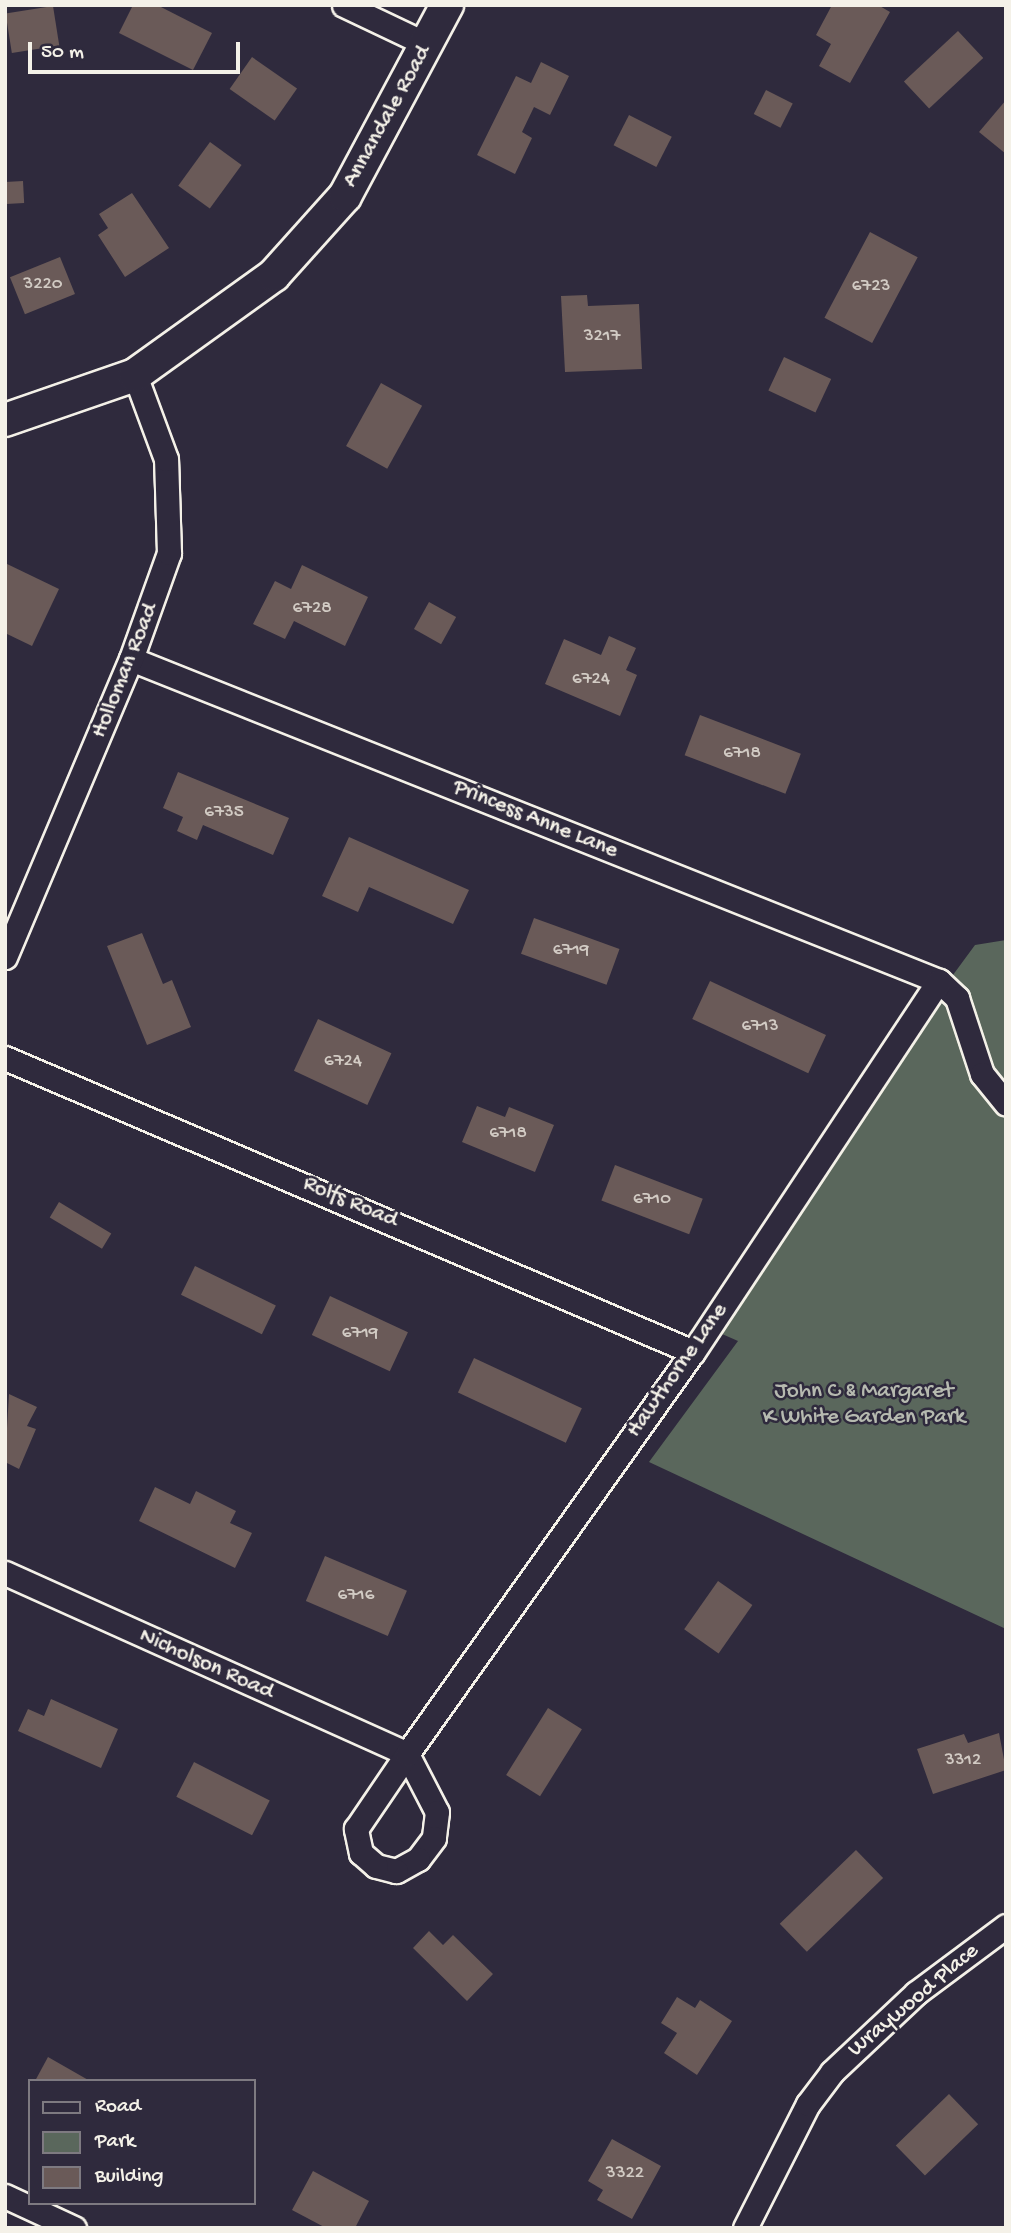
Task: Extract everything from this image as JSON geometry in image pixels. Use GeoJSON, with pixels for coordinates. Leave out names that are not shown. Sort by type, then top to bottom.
{"type":"FeatureCollection","features":[{"type":"Feature","properties":{"kind":"main road","name":"Annandale Road"},"geometry":{"type":"LineString","coordinates":[[5,420],[135,375],[227,313],[311,236],[374,151],[447,5]]}},
{"type":"Feature","properties":{"kind":"street"},"geometry":{"type":"LineString","coordinates":[[344,5],[428,45]]}},
{"type":"Feature","properties":{"kind":"street","name":"Holloman Road"},"geometry":{"type":"LineString","coordinates":[[5,957],[159,592],[172,508],[166,459],[135,375]]}},
{"type":"Feature","properties":{"kind":"street","name":"Princess Anne Lane"},"geometry":{"type":"LineString","coordinates":[[131,659],[939,981]]}},
{"type":"Feature","properties":{"kind":"street"},"geometry":{"type":"LineString","coordinates":[[939,981],[957,998],[982,1074],[1006,1104]]}},
{"type":"Feature","properties":{"kind":"street","name":"Hawthorne Lane"},"geometry":{"type":"LineString","coordinates":[[407,1754],[437,1812],[434,1838],[418,1860],[396,1871],[361,1853],[356,1829],[407,1754],[692,1352],[939,981]]}},
{"type":"Feature","properties":{"kind":"street","name":"Rolfs Road"},"geometry":{"type":"LineString","coordinates":[[5,1058],[692,1352]]}},
{"type":"Feature","properties":{"kind":"street","name":"Nicholson Road"},"geometry":{"type":"LineString","coordinates":[[5,1573],[407,1754]]}},
{"type":"Feature","properties":{"kind":"street","name":"Wraywood Place"},"geometry":{"type":"LineString","coordinates":[[746,2228],[808,2104],[832,2072],[916,1993],[1006,1926]]}},
{"type":"Feature","properties":{"kind":"street"},"geometry":{"type":"LineString","coordinates":[[5,2196],[75,2228]]}},
{"type":"Feature","properties":{"kind":"green space","name":"John C & Margaret K White Garden Park"},"geometry":{"type":"Polygon","coordinates":[[[1006,940],[1006,1629],[649,1462],[738,1341],[697,1323],[975,945],[1006,940]]]}},
{"type":"Feature","properties":{"kind":"building"},"geometry":{"type":"Polygon","coordinates":[[[133,5],[157,5],[212,33],[193,70],[119,33],[133,5]]]}},
{"type":"Feature","properties":{"kind":"building"},"geometry":{"type":"Polygon","coordinates":[[[832,5],[878,5],[890,12],[850,83],[819,66],[831,44],[816,35],[832,5]]]}},
{"type":"Feature","properties":{"kind":"building"},"geometry":{"type":"Polygon","coordinates":[[[53,6],[59,46],[12,53],[6,14],[53,6]]]}},
{"type":"Feature","properties":{"kind":"building"},"geometry":{"type":"Polygon","coordinates":[[[958,31],[983,58],[929,109],[904,81],[958,31]]]}},
{"type":"Feature","properties":{"kind":"building"},"geometry":{"type":"Polygon","coordinates":[[[252,57],[297,89],[275,120],[230,89],[252,57]]]}},
{"type":"Feature","properties":{"kind":"building"},"geometry":{"type":"Polygon","coordinates":[[[541,62],[569,76],[550,115],[534,107],[522,132],[532,138],[515,174],[477,155],[516,76],[531,83],[541,62]]]}},
{"type":"Feature","properties":{"kind":"building"},"geometry":{"type":"Polygon","coordinates":[[[766,90],[793,104],[780,128],[754,114],[766,90]]]}},
{"type":"Feature","properties":{"kind":"building"},"geometry":{"type":"Polygon","coordinates":[[[1006,100],[1006,154],[979,132],[1006,100]]]}},
{"type":"Feature","properties":{"kind":"building"},"geometry":{"type":"Polygon","coordinates":[[[629,115],[672,137],[656,167],[614,145],[629,115]]]}},
{"type":"Feature","properties":{"kind":"building"},"geometry":{"type":"Polygon","coordinates":[[[210,142],[242,165],[210,209],[178,186],[210,142]]]}},
{"type":"Feature","properties":{"kind":"building"},"geometry":{"type":"Polygon","coordinates":[[[23,181],[24,203],[6,204],[5,182],[23,181]]]}},
{"type":"Feature","properties":{"kind":"building"},"geometry":{"type":"Polygon","coordinates":[[[132,193],[169,248],[125,277],[98,235],[108,228],[99,214],[132,193]]]}},
{"type":"Feature","properties":{"kind":"building"},"geometry":{"type":"Polygon","coordinates":[[[870,232],[918,257],[872,343],[824,318],[870,232]]]}},
{"type":"Feature","properties":{"kind":"building"},"geometry":{"type":"Polygon","coordinates":[[[60,257],[75,294],[25,314],[10,277],[60,257]]]}},
{"type":"Feature","properties":{"kind":"building"},"geometry":{"type":"Polygon","coordinates":[[[587,295],[588,306],[639,304],[642,369],[565,372],[561,296],[587,295]]]}},
{"type":"Feature","properties":{"kind":"building"},"geometry":{"type":"Polygon","coordinates":[[[784,357],[831,379],[815,413],[768,391],[784,357]]]}},
{"type":"Feature","properties":{"kind":"building"},"geometry":{"type":"Polygon","coordinates":[[[381,383],[422,406],[387,469],[346,446],[381,383]]]}},
{"type":"Feature","properties":{"kind":"building"},"geometry":{"type":"Polygon","coordinates":[[[5,563],[59,589],[32,646],[5,633],[5,563]]]}},
{"type":"Feature","properties":{"kind":"building"},"geometry":{"type":"Polygon","coordinates":[[[302,565],[368,597],[345,646],[294,621],[285,639],[253,624],[275,581],[291,589],[302,565]]]}},
{"type":"Feature","properties":{"kind":"building"},"geometry":{"type":"Polygon","coordinates":[[[429,602],[456,617],[441,644],[414,629],[429,602]]]}},
{"type":"Feature","properties":{"kind":"building"},"geometry":{"type":"Polygon","coordinates":[[[609,636],[636,648],[626,670],[637,675],[620,716],[545,684],[564,639],[601,655],[609,636]]]}},
{"type":"Feature","properties":{"kind":"building"},"geometry":{"type":"Polygon","coordinates":[[[700,715],[801,754],[785,794],[685,755],[700,715]]]}},
{"type":"Feature","properties":{"kind":"building"},"geometry":{"type":"Polygon","coordinates":[[[178,772],[289,818],[273,855],[203,825],[197,840],[177,831],[183,817],[163,808],[178,772]]]}},
{"type":"Feature","properties":{"kind":"building"},"geometry":{"type":"Polygon","coordinates":[[[349,837],[469,890],[453,924],[369,887],[358,912],[322,896],[349,837]]]}},
{"type":"Feature","properties":{"kind":"building"},"geometry":{"type":"Polygon","coordinates":[[[534,918],[620,949],[607,985],[521,954],[534,918]]]}},
{"type":"Feature","properties":{"kind":"building"},"geometry":{"type":"Polygon","coordinates":[[[142,933],[163,984],[172,980],[191,1027],[147,1045],[107,946],[142,933]]]}},
{"type":"Feature","properties":{"kind":"building"},"geometry":{"type":"Polygon","coordinates":[[[710,981],[826,1035],[808,1073],[692,1019],[710,981]]]}},
{"type":"Feature","properties":{"kind":"building"},"geometry":{"type":"Polygon","coordinates":[[[318,1019],[391,1053],[367,1105],[294,1071],[318,1019]]]}},
{"type":"Feature","properties":{"kind":"building"},"geometry":{"type":"Polygon","coordinates":[[[477,1106],[505,1117],[509,1107],[554,1125],[535,1172],[462,1142],[477,1106]]]}},
{"type":"Feature","properties":{"kind":"building"},"geometry":{"type":"Polygon","coordinates":[[[615,1165],[703,1199],[689,1234],[601,1200],[615,1165]]]}},
{"type":"Feature","properties":{"kind":"building"},"geometry":{"type":"Polygon","coordinates":[[[59,1202],[111,1233],[102,1249],[50,1217],[59,1202]]]}},
{"type":"Feature","properties":{"kind":"building"},"geometry":{"type":"Polygon","coordinates":[[[195,1266],[276,1305],[262,1334],[181,1295],[195,1266]]]}},
{"type":"Feature","properties":{"kind":"building"},"geometry":{"type":"Polygon","coordinates":[[[330,1296],[408,1332],[390,1371],[312,1335],[330,1296]]]}},
{"type":"Feature","properties":{"kind":"building"},"geometry":{"type":"Polygon","coordinates":[[[474,1358],[582,1408],[566,1443],[458,1392],[474,1358]]]}},
{"type":"Feature","properties":{"kind":"building"},"geometry":{"type":"Polygon","coordinates":[[[9,1394],[37,1407],[27,1426],[36,1429],[19,1469],[5,1462],[9,1394]]]}},
{"type":"Feature","properties":{"kind":"building"},"geometry":{"type":"Polygon","coordinates":[[[155,1487],[190,1504],[196,1491],[236,1511],[230,1523],[252,1533],[235,1568],[139,1521],[155,1487]]]}},
{"type":"Feature","properties":{"kind":"building"},"geometry":{"type":"Polygon","coordinates":[[[325,1556],[407,1591],[388,1636],[306,1601],[325,1556]]]}},
{"type":"Feature","properties":{"kind":"building"},"geometry":{"type":"Polygon","coordinates":[[[718,1581],[752,1605],[719,1653],[684,1629],[718,1581]]]}},
{"type":"Feature","properties":{"kind":"building"},"geometry":{"type":"Polygon","coordinates":[[[51,1699],[118,1729],[101,1768],[18,1731],[28,1709],[44,1716],[51,1699]]]}},
{"type":"Feature","properties":{"kind":"building"},"geometry":{"type":"Polygon","coordinates":[[[548,1708],[582,1729],[540,1796],[506,1775],[548,1708]]]}},
{"type":"Feature","properties":{"kind":"building"},"geometry":{"type":"Polygon","coordinates":[[[999,1733],[1006,1770],[933,1794],[917,1749],[964,1734],[968,1743],[999,1733]]]}},
{"type":"Feature","properties":{"kind":"building"},"geometry":{"type":"Polygon","coordinates":[[[194,1762],[270,1801],[252,1835],[176,1797],[194,1762]]]}},
{"type":"Feature","properties":{"kind":"building"},"geometry":{"type":"Polygon","coordinates":[[[856,1850],[883,1878],[807,1952],[780,1924],[856,1850]]]}},
{"type":"Feature","properties":{"kind":"building"},"geometry":{"type":"Polygon","coordinates":[[[429,1931],[443,1945],[453,1935],[493,1974],[467,2001],[413,1948],[429,1931]]]}},
{"type":"Feature","properties":{"kind":"building"},"geometry":{"type":"Polygon","coordinates":[[[677,1997],[695,2008],[700,2000],[732,2021],[697,2075],[664,2053],[677,2033],[661,2023],[677,1997]]]}},
{"type":"Feature","properties":{"kind":"building"},"geometry":{"type":"Polygon","coordinates":[[[48,2057],[86,2079],[36,2079],[48,2057]]]}},
{"type":"Feature","properties":{"kind":"building"},"geometry":{"type":"Polygon","coordinates":[[[949,2094],[978,2124],[925,2176],[896,2145],[949,2094]]]}},
{"type":"Feature","properties":{"kind":"building"},"geometry":{"type":"Polygon","coordinates":[[[612,2139],[661,2166],[632,2219],[597,2200],[603,2190],[588,2181],[612,2139]]]}},
{"type":"Feature","properties":{"kind":"building"},"geometry":{"type":"Polygon","coordinates":[[[313,2171],[369,2201],[355,2228],[326,2228],[292,2210],[313,2171]]]}}]}
